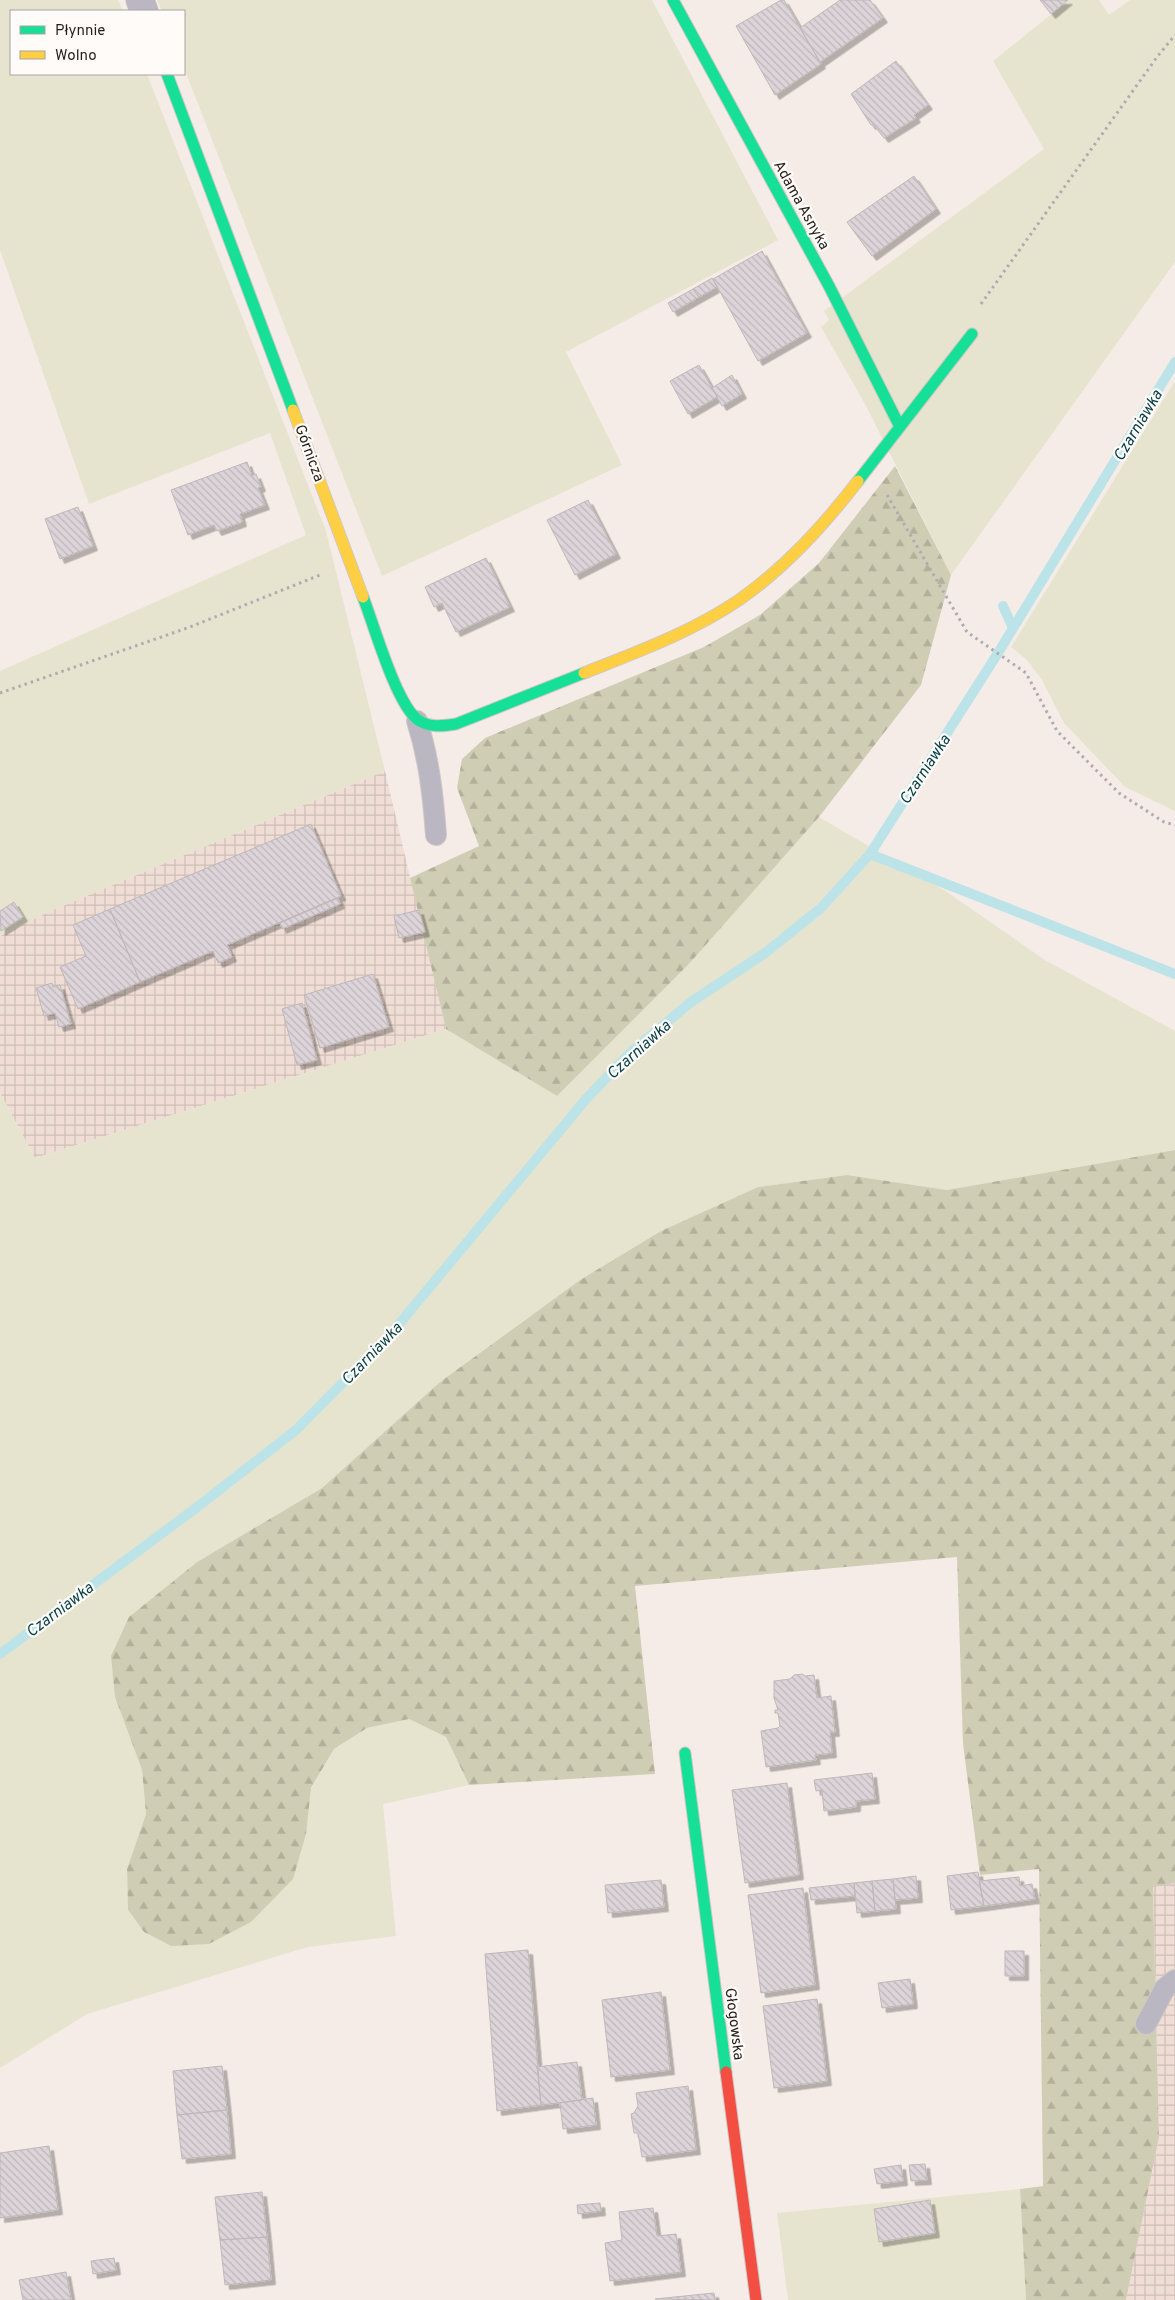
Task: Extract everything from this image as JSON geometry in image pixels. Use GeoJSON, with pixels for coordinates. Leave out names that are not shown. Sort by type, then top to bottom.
{"type":"FeatureCollection","features":[{"type":"Feature","properties":{"kind":"street","name":"Adama Asnyka"},"geometry":{"type":"LineString","coordinates":[[672,0],[829,286],[900,427]]}},
{"type":"Feature","properties":{"kind":"street","name":"Górnicza"},"geometry":{"type":"LineString","coordinates":[[167,75],[397,687],[407,709],[417,721]]}},
{"type":"Feature","properties":{"kind":"street"},"geometry":{"type":"LineString","coordinates":[[417,721],[428,726],[440,728],[456,724],[650,648],[699,624],[739,600],[780,567],[808,541],[837,508],[972,334]]}},
{"type":"Feature","properties":{"kind":"street","name":"Głogowska"},"geometry":{"type":"LineString","coordinates":[[685,1753],[756,2300]]}},
{"type":"Feature","properties":{"kind":"lane","name":"Górnicza"},"geometry":{"type":"LineString","coordinates":[[417,721],[430,771],[436,834]]}},
{"type":"Feature","properties":{"kind":"lane"},"geometry":{"type":"LineString","coordinates":[[1146,2024],[1165,1988],[1175,1980]]}},
{"type":"Feature","properties":{"kind":"path"},"geometry":{"type":"LineString","coordinates":[[972,334],[981,302],[1157,57],[1175,35]]}},
{"type":"Feature","properties":{"kind":"path"},"geometry":{"type":"LineString","coordinates":[[870,465],[960,622],[976,640],[1018,666],[1032,683],[1057,732],[1089,765],[1119,793],[1164,822],[1175,825]]}},
{"type":"Feature","properties":{"kind":"path"},"geometry":{"type":"LineString","coordinates":[[0,693],[190,627],[351,562]]}},
{"type":"Feature","properties":{"kind":"shaded area"},"geometry":{"type":"Polygon","coordinates":[[[0,0],[118,0],[123,10],[10,10],[10,75],[147,75],[326,531],[385,771],[48,912],[0,936],[0,671],[306,535],[270,433],[89,504],[0,250],[0,0]]]}},
{"type":"Feature","properties":{"kind":"shaded area"},"geometry":{"type":"Polygon","coordinates":[[[157,0],[652,0],[778,240],[566,352],[622,465],[382,576],[185,71],[185,10],[162,10],[157,0]]]}},
{"type":"Feature","properties":{"kind":"shaded area"},"geometry":{"type":"Polygon","coordinates":[[[1069,0],[1099,0],[1109,15],[1130,0],[1175,0],[1175,262],[951,575],[865,404],[821,327],[829,320],[824,311],[1044,149],[993,61],[1069,0]]]}},
{"type":"Feature","properties":{"kind":"shaded area"},"geometry":{"type":"Polygon","coordinates":[[[1175,381],[1175,811],[1125,787],[1064,723],[1042,680],[1027,660],[1011,647],[1175,381]]]}},
{"type":"Feature","properties":{"kind":"shaded area"},"geometry":{"type":"Polygon","coordinates":[[[385,771],[446,1029],[35,1158],[0,1093],[0,936],[48,912],[385,771]]]}},
{"type":"Feature","properties":{"kind":"shaded area"},"geometry":{"type":"Polygon","coordinates":[[[819,817],[944,890],[1045,960],[1175,1031],[1175,1150],[947,1190],[847,1175],[758,1187],[661,1231],[580,1280],[440,1382],[322,1488],[197,1562],[129,1617],[115,1697],[142,1770],[146,1814],[127,1869],[128,1910],[144,1932],[171,1946],[311,1789],[334,1749],[367,1728],[409,1719],[446,1737],[469,1785],[383,1804],[396,1936],[308,1947],[87,2014],[0,2068],[0,1093],[35,1158],[446,1029],[557,1096],[688,965],[819,817]]]}},
{"type":"Feature","properties":{"kind":"shaded area"},"geometry":{"type":"Polygon","coordinates":[[[1175,1883],[1175,2300],[1126,2300],[1159,2137],[1153,1886],[1175,1883]]]}},
{"type":"Feature","properties":{"kind":"shaded area"},"geometry":{"type":"Polygon","coordinates":[[[1020,2189],[1026,2300],[788,2300],[777,2213],[1020,2189]]]}},
{"type":"Feature","properties":{"kind":"green space"},"geometry":{"type":"Polygon","coordinates":[[[895,466],[951,575],[921,685],[819,817],[688,965],[557,1096],[446,1029],[410,878],[479,846],[457,788],[462,759],[485,738],[704,647],[760,615],[819,563],[895,466]]]}},
{"type":"Feature","properties":{"kind":"green space"},"geometry":{"type":"Polygon","coordinates":[[[1175,1150],[1175,1883],[1153,1887],[1159,2137],[1126,2300],[1026,2300],[1020,2189],[1043,2186],[1039,1869],[980,1875],[963,1744],[957,1557],[635,1586],[655,1774],[469,1785],[446,1737],[409,1719],[367,1728],[334,1749],[311,1788],[306,1834],[293,1879],[251,1922],[209,1944],[171,1946],[144,1932],[128,1910],[127,1869],[146,1814],[142,1770],[115,1697],[111,1656],[129,1617],[197,1562],[322,1488],[440,1382],[580,1280],[661,1231],[758,1187],[847,1175],[947,1190],[1175,1150]]]}},
{"type":"Feature","properties":{"kind":"building"},"geometry":{"type":"Polygon","coordinates":[[[784,0],[821,64],[775,95],[736,26],[784,0]]]}},
{"type":"Feature","properties":{"kind":"building"},"geometry":{"type":"Polygon","coordinates":[[[840,0],[870,0],[883,18],[820,62],[800,28],[840,0]]]}},
{"type":"Feature","properties":{"kind":"building"},"geometry":{"type":"Polygon","coordinates":[[[1040,0],[1068,0],[1051,14],[1040,0]]]}},
{"type":"Feature","properties":{"kind":"building"},"geometry":{"type":"Polygon","coordinates":[[[896,61],[928,105],[914,115],[916,118],[884,138],[873,124],[871,125],[851,94],[896,61]]]}},
{"type":"Feature","properties":{"kind":"building"},"geometry":{"type":"Polygon","coordinates":[[[914,176],[936,209],[872,256],[847,222],[914,176]]]}},
{"type":"Feature","properties":{"kind":"building"},"geometry":{"type":"Polygon","coordinates":[[[762,251],[807,333],[758,361],[713,279],[762,251]]]}},
{"type":"Feature","properties":{"kind":"building"},"geometry":{"type":"Polygon","coordinates":[[[712,278],[717,287],[699,297],[693,289],[712,278]]]}},
{"type":"Feature","properties":{"kind":"building"},"geometry":{"type":"Polygon","coordinates":[[[693,289],[699,297],[673,312],[668,303],[693,289]]]}},
{"type":"Feature","properties":{"kind":"building"},"geometry":{"type":"Polygon","coordinates":[[[699,365],[717,397],[688,414],[670,381],[699,365]]]}},
{"type":"Feature","properties":{"kind":"building"},"geometry":{"type":"Polygon","coordinates":[[[732,375],[742,394],[722,406],[712,388],[732,375]]]}},
{"type":"Feature","properties":{"kind":"building"},"geometry":{"type":"Polygon","coordinates":[[[247,462],[252,476],[256,474],[261,487],[258,488],[265,505],[240,514],[242,522],[217,531],[214,525],[188,535],[171,490],[247,462]]]}},
{"type":"Feature","properties":{"kind":"building"},"geometry":{"type":"Polygon","coordinates":[[[588,500],[616,554],[575,575],[547,520],[588,500]]]}},
{"type":"Feature","properties":{"kind":"building"},"geometry":{"type":"Polygon","coordinates":[[[78,507],[93,546],[60,559],[45,519],[78,507]]]}},
{"type":"Feature","properties":{"kind":"building"},"geometry":{"type":"Polygon","coordinates":[[[486,558],[510,607],[456,632],[442,603],[434,607],[425,587],[486,558]]]}},
{"type":"Feature","properties":{"kind":"building"},"geometry":{"type":"Polygon","coordinates":[[[311,824],[341,896],[227,945],[232,957],[218,963],[213,951],[140,982],[110,909],[311,824]]]}},
{"type":"Feature","properties":{"kind":"building"},"geometry":{"type":"Polygon","coordinates":[[[338,898],[340,904],[282,929],[280,923],[338,898]]]}},
{"type":"Feature","properties":{"kind":"building"},"geometry":{"type":"Polygon","coordinates":[[[14,902],[23,917],[1,931],[0,911],[14,902]]]}},
{"type":"Feature","properties":{"kind":"building"},"geometry":{"type":"Polygon","coordinates":[[[110,909],[140,982],[78,1009],[60,967],[86,956],[73,925],[110,909]]]}},
{"type":"Feature","properties":{"kind":"building"},"geometry":{"type":"Polygon","coordinates":[[[419,910],[425,932],[399,938],[394,916],[419,910]]]}},
{"type":"Feature","properties":{"kind":"building"},"geometry":{"type":"Polygon","coordinates":[[[373,974],[389,1027],[320,1048],[304,995],[373,974]]]}},
{"type":"Feature","properties":{"kind":"building"},"geometry":{"type":"Polygon","coordinates":[[[52,983],[53,987],[60,985],[71,1024],[59,1027],[55,1013],[44,1016],[36,988],[52,983]]]}},
{"type":"Feature","properties":{"kind":"building"},"geometry":{"type":"Polygon","coordinates":[[[302,1003],[317,1060],[297,1065],[282,1009],[302,1003]]]}},
{"type":"Feature","properties":{"kind":"building"},"geometry":{"type":"Polygon","coordinates":[[[802,1674],[805,1676],[814,1675],[817,1698],[831,1696],[835,1732],[830,1732],[832,1753],[815,1755],[816,1760],[766,1767],[761,1731],[780,1726],[778,1713],[775,1713],[775,1710],[778,1710],[774,1698],[774,1681],[790,1679],[794,1675],[802,1674]]]}},
{"type":"Feature","properties":{"kind":"building"},"geometry":{"type":"Polygon","coordinates":[[[872,1773],[875,1799],[856,1801],[856,1807],[824,1811],[822,1790],[816,1791],[814,1780],[872,1773]]]}},
{"type":"Feature","properties":{"kind":"building"},"geometry":{"type":"Polygon","coordinates":[[[787,1783],[799,1875],[745,1883],[732,1790],[787,1783]]]}},
{"type":"Feature","properties":{"kind":"building"},"geometry":{"type":"Polygon","coordinates":[[[978,1872],[984,1906],[951,1910],[947,1876],[978,1872]]]}},
{"type":"Feature","properties":{"kind":"building"},"geometry":{"type":"Polygon","coordinates":[[[916,1876],[918,1898],[895,1900],[893,1879],[916,1876]]]}},
{"type":"Feature","properties":{"kind":"building"},"geometry":{"type":"Polygon","coordinates":[[[1019,1877],[1020,1886],[1032,1884],[1035,1899],[984,1906],[979,1881],[1019,1877]]]}},
{"type":"Feature","properties":{"kind":"building"},"geometry":{"type":"Polygon","coordinates":[[[893,1879],[896,1909],[875,1911],[872,1881],[893,1879]]]}},
{"type":"Feature","properties":{"kind":"building"},"geometry":{"type":"Polygon","coordinates":[[[661,1880],[664,1907],[608,1913],[605,1885],[661,1880]]]}},
{"type":"Feature","properties":{"kind":"building"},"geometry":{"type":"Polygon","coordinates":[[[872,1881],[875,1911],[857,1913],[854,1883],[872,1881]]]}},
{"type":"Feature","properties":{"kind":"building"},"geometry":{"type":"Polygon","coordinates":[[[854,1883],[855,1896],[811,1900],[809,1888],[854,1883]]]}},
{"type":"Feature","properties":{"kind":"building"},"geometry":{"type":"Polygon","coordinates":[[[803,1888],[815,1985],[761,1993],[748,1895],[803,1888]]]}},
{"type":"Feature","properties":{"kind":"building"},"geometry":{"type":"Polygon","coordinates":[[[528,1950],[541,2105],[497,2111],[485,1954],[528,1950]]]}},
{"type":"Feature","properties":{"kind":"building"},"geometry":{"type":"Polygon","coordinates":[[[1005,1951],[1024,1951],[1024,1976],[1005,1976],[1005,1951]]]}},
{"type":"Feature","properties":{"kind":"building"},"geometry":{"type":"Polygon","coordinates":[[[910,1979],[913,2004],[882,2008],[878,1983],[910,1979]]]}},
{"type":"Feature","properties":{"kind":"building"},"geometry":{"type":"Polygon","coordinates":[[[661,1992],[670,2070],[611,2077],[602,2000],[661,1992]]]}},
{"type":"Feature","properties":{"kind":"building"},"geometry":{"type":"Polygon","coordinates":[[[817,1999],[827,2081],[774,2088],[763,2006],[817,1999]]]}},
{"type":"Feature","properties":{"kind":"building"},"geometry":{"type":"Polygon","coordinates":[[[577,2062],[582,2100],[541,2105],[537,2067],[577,2062]]]}},
{"type":"Feature","properties":{"kind":"building"},"geometry":{"type":"Polygon","coordinates":[[[222,2066],[227,2110],[177,2115],[173,2071],[222,2066]]]}},
{"type":"Feature","properties":{"kind":"building"},"geometry":{"type":"Polygon","coordinates":[[[688,2086],[696,2150],[642,2157],[638,2133],[634,2133],[631,2114],[634,2113],[638,2106],[636,2093],[688,2086]]]}},
{"type":"Feature","properties":{"kind":"building"},"geometry":{"type":"Polygon","coordinates":[[[593,2098],[596,2125],[563,2129],[560,2103],[593,2098]]]}},
{"type":"Feature","properties":{"kind":"building"},"geometry":{"type":"Polygon","coordinates":[[[227,2110],[231,2154],[182,2159],[177,2115],[227,2110]]]}},
{"type":"Feature","properties":{"kind":"building"},"geometry":{"type":"Polygon","coordinates":[[[49,2146],[58,2210],[0,2218],[0,2153],[49,2146]]]}},
{"type":"Feature","properties":{"kind":"building"},"geometry":{"type":"Polygon","coordinates":[[[925,2164],[927,2180],[911,2181],[909,2165],[925,2164]]]}},
{"type":"Feature","properties":{"kind":"building"},"geometry":{"type":"Polygon","coordinates":[[[901,2165],[903,2181],[877,2184],[874,2169],[901,2165]]]}},
{"type":"Feature","properties":{"kind":"building"},"geometry":{"type":"Polygon","coordinates":[[[262,2192],[267,2237],[220,2240],[215,2197],[262,2192]]]}},
{"type":"Feature","properties":{"kind":"building"},"geometry":{"type":"Polygon","coordinates":[[[930,2200],[935,2233],[879,2242],[874,2209],[930,2200]]]}},
{"type":"Feature","properties":{"kind":"building"},"geometry":{"type":"Polygon","coordinates":[[[600,2203],[601,2211],[578,2214],[577,2205],[600,2203]]]}},
{"type":"Feature","properties":{"kind":"building"},"geometry":{"type":"Polygon","coordinates":[[[653,2208],[657,2236],[676,2234],[681,2272],[610,2281],[605,2243],[622,2240],[619,2212],[653,2208]]]}},
{"type":"Feature","properties":{"kind":"building"},"geometry":{"type":"Polygon","coordinates":[[[267,2237],[271,2280],[225,2285],[220,2240],[267,2237]]]}},
{"type":"Feature","properties":{"kind":"building"},"geometry":{"type":"Polygon","coordinates":[[[114,2258],[116,2270],[93,2274],[91,2261],[114,2258]]]}},
{"type":"Feature","properties":{"kind":"building"},"geometry":{"type":"Polygon","coordinates":[[[66,2272],[71,2300],[23,2300],[19,2280],[66,2272]]]}},
{"type":"Feature","properties":{"kind":"building"},"geometry":{"type":"Polygon","coordinates":[[[714,2293],[715,2300],[655,2299],[714,2293]]]}},
{"type":"Feature","properties":{"kind":"waterway","name":"Czarniawka"},"geometry":{"type":"LineString","coordinates":[[0,1654],[196,1508],[296,1430],[390,1335],[587,1098],[630,1053],[691,1002],[765,953],[821,908],[870,854],[998,653],[1175,362]]}},
{"type":"Feature","properties":{"kind":"waterway"},"geometry":{"type":"LineString","coordinates":[[1003,606],[1013,628]]}},
{"type":"Feature","properties":{"kind":"waterway"},"geometry":{"type":"LineString","coordinates":[[870,854],[1175,974]]}},
{"type":"Feature","properties":{"kind":"traffic: fast"},"geometry":{"type":"LineString","coordinates":[[673,0],[829,286],[900,427]]}},
{"type":"Feature","properties":{"kind":"traffic: fast"},"geometry":{"type":"LineString","coordinates":[[167,75],[293,410]]}},
{"type":"Feature","properties":{"kind":"traffic: fast"},"geometry":{"type":"LineString","coordinates":[[858,481],[972,334]]}},
{"type":"Feature","properties":{"kind":"traffic: fast"},"geometry":{"type":"LineString","coordinates":[[363,597],[386,663],[402,698],[410,711],[423,723],[441,726],[456,724],[584,673]]}},
{"type":"Feature","properties":{"kind":"traffic: fast"},"geometry":{"type":"LineString","coordinates":[[685,1753],[726,2072]]}},
{"type":"Feature","properties":{"kind":"traffic: slow"},"geometry":{"type":"LineString","coordinates":[[293,410],[363,597]]}},
{"type":"Feature","properties":{"kind":"traffic: slow"},"geometry":{"type":"LineString","coordinates":[[584,673],[683,632],[739,600],[788,560],[831,514],[858,481]]}},
{"type":"Feature","properties":{"kind":"traffic: jam"},"geometry":{"type":"LineString","coordinates":[[726,2072],[756,2300]]}}]}
